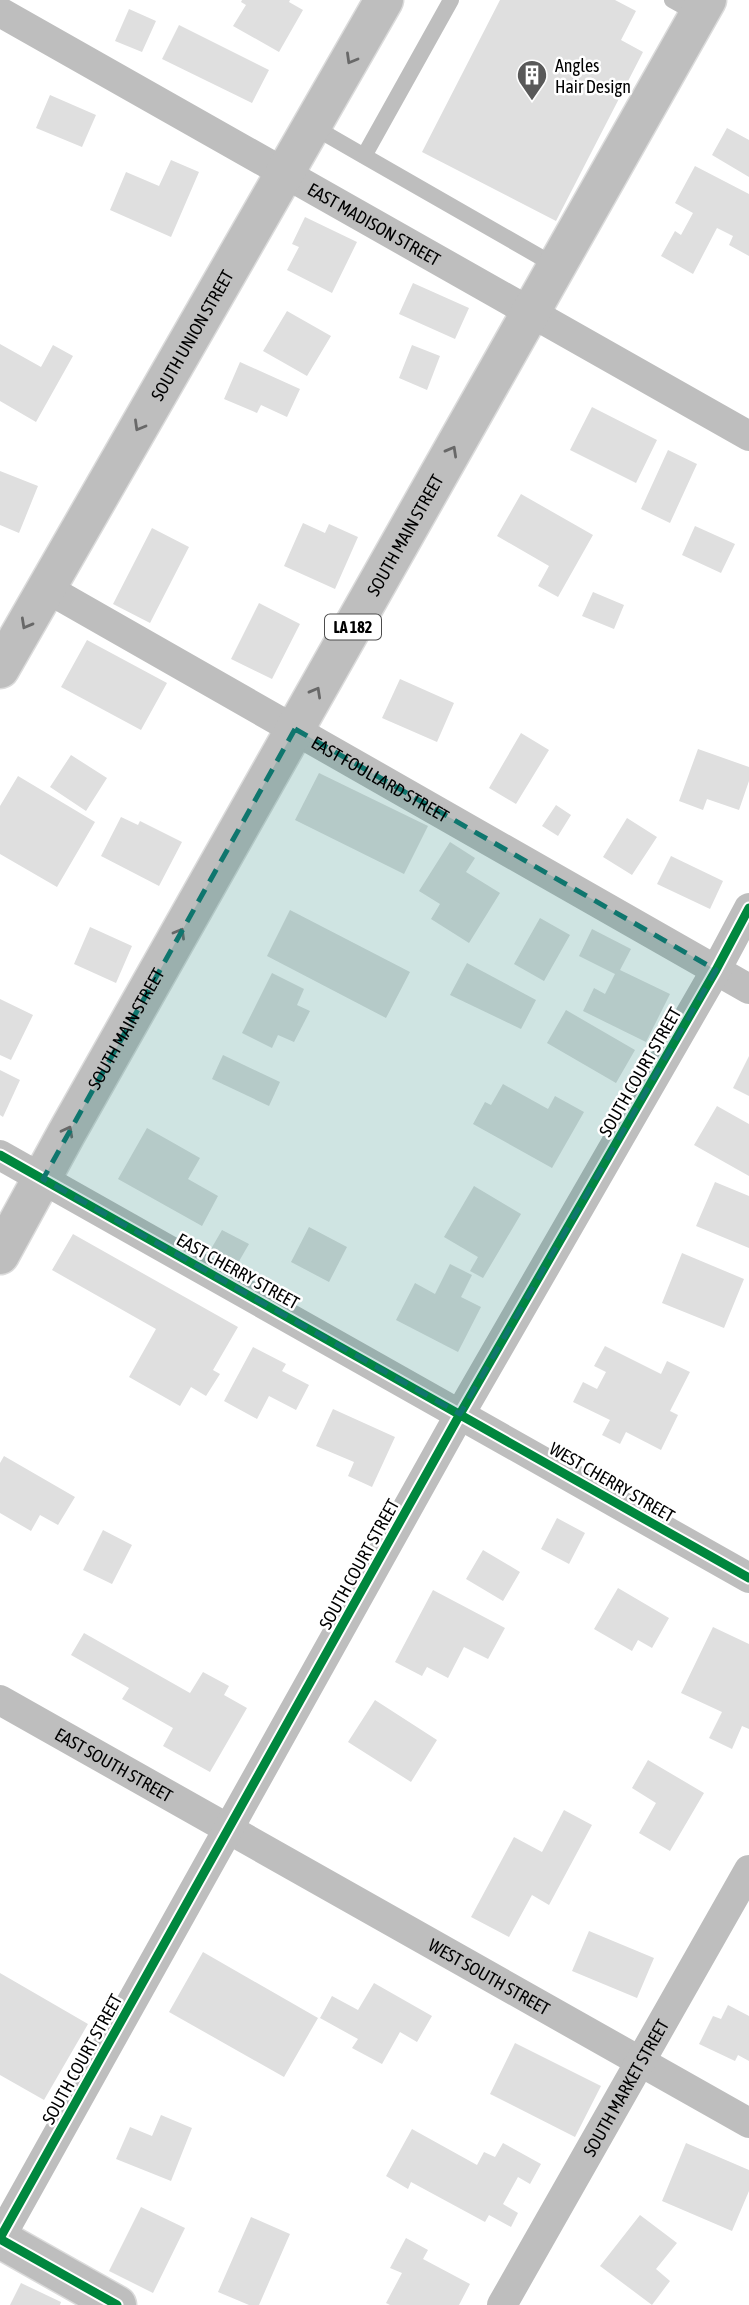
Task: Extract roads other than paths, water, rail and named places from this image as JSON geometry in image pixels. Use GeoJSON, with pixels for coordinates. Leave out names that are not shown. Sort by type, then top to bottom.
{"type":"FeatureCollection","features":[{"type":"Feature","properties":{"kind":"main road","name":"SOUTH UNION STREET"},"geometry":{"type":"LineString","coordinates":[[0,669],[384,0]]}},
{"type":"Feature","properties":{"kind":"main road","name":"SOUTH MAIN STREET"},"geometry":{"type":"LineString","coordinates":[[0,1255],[556,266],[693,5]]}},
{"type":"Feature","properties":{"kind":"main road"},"geometry":{"type":"LineString","coordinates":[[0,2238],[117,2305]]}},
{"type":"Feature","properties":{"kind":"street","name":"EAST MADISON STREET"},"geometry":{"type":"LineString","coordinates":[[0,12],[749,436]]}},
{"type":"Feature","properties":{"kind":"street","name":"EAST FOULLARD STREET"},"geometry":{"type":"LineString","coordinates":[[46,588],[749,989]]}},
{"type":"Feature","properties":{"kind":"street","name":"SOUTH COURT STREET"},"geometry":{"type":"LineString","coordinates":[[0,2238],[460,1414],[749,908]]}},
{"type":"Feature","properties":{"kind":"street","name":"EAST CHERRY STREET"},"geometry":{"type":"LineString","coordinates":[[0,1155],[460,1414]]}},
{"type":"Feature","properties":{"kind":"street","name":"WEST CHERRY STREET"},"geometry":{"type":"LineString","coordinates":[[460,1414],[749,1578]]}},
{"type":"Feature","properties":{"kind":"street","name":"EAST SOUTH STREET"},"geometry":{"type":"LineString","coordinates":[[0,1699],[230,1829]]}},
{"type":"Feature","properties":{"kind":"street","name":"WEST SOUTH STREET"},"geometry":{"type":"LineString","coordinates":[[230,1829],[749,2123]]}},
{"type":"Feature","properties":{"kind":"street","name":"SOUTH MARKET STREET"},"geometry":{"type":"LineString","coordinates":[[502,2305],[749,1870]]}},
{"type":"Feature","properties":{"kind":"lane"},"geometry":{"type":"LineString","coordinates":[[364,156],[451,0]]}},
{"type":"Feature","properties":{"kind":"lane"},"geometry":{"type":"LineString","coordinates":[[312,126],[556,266]]}},
{"type":"Feature","properties":{"kind":"place","name":"Angles Hair Design"},"geometry":{"type":"Point","coordinates":[532,102]}}]}
